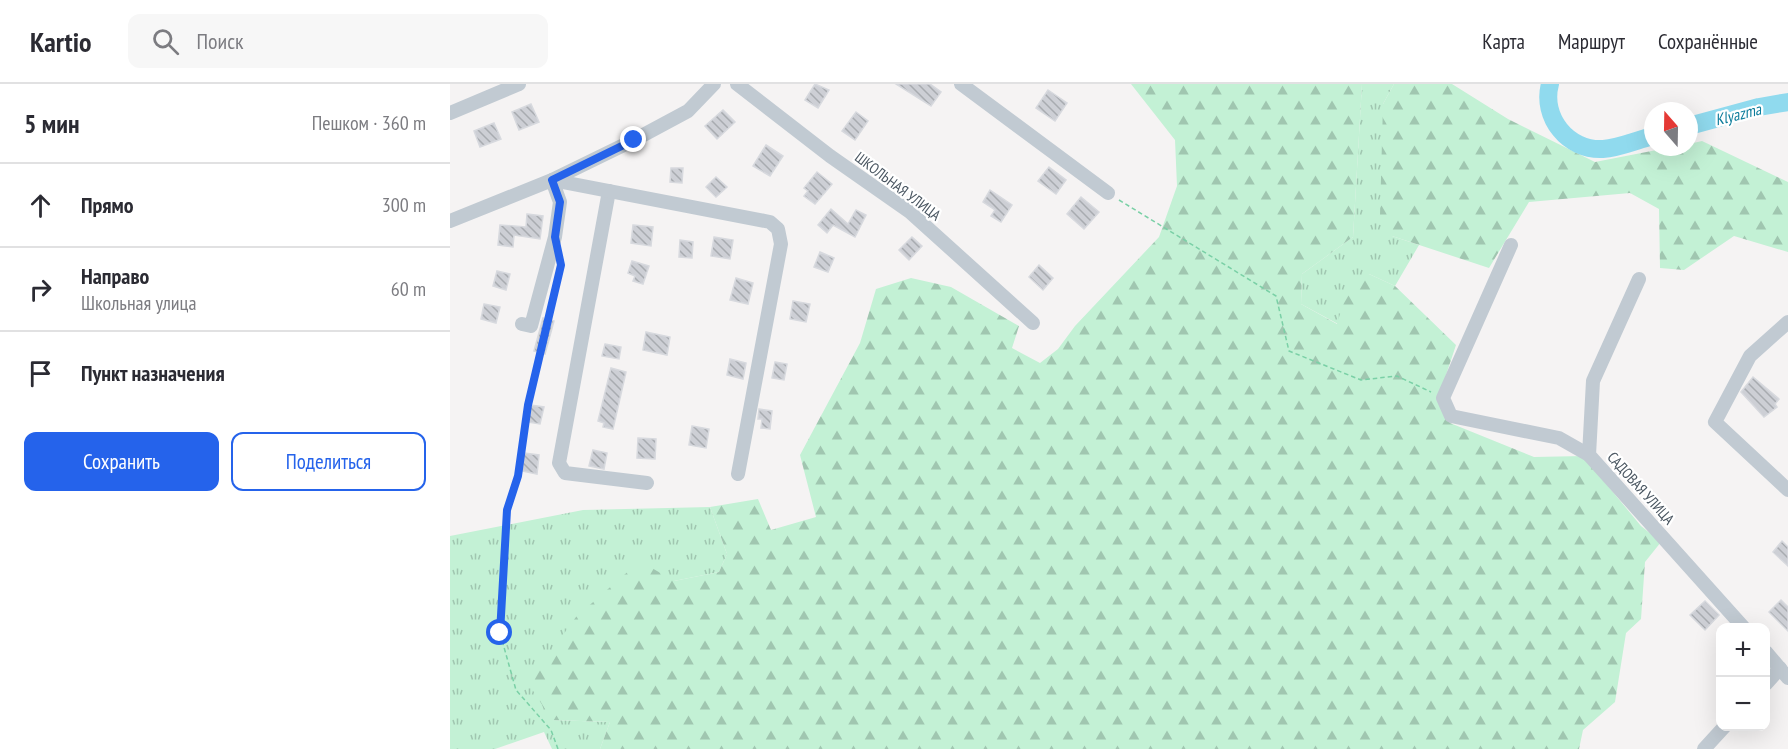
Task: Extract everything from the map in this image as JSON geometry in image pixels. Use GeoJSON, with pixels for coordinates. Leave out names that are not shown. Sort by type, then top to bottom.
{"type":"FeatureCollection","features":[{"type":"Feature","properties":{"kind":"street"},"geometry":{"type":"LineString","coordinates":[[450,113],[519,84]]}},
{"type":"Feature","properties":{"kind":"street"},"geometry":{"type":"LineString","coordinates":[[450,221],[552,180],[688,111],[714,84]]}},
{"type":"Feature","properties":{"kind":"street","name":"ШКОЛЬНАЯ УЛИЦА"},"geometry":{"type":"LineString","coordinates":[[737,84],[830,156],[910,212],[1032,323]]}},
{"type":"Feature","properties":{"kind":"street"},"geometry":{"type":"LineString","coordinates":[[961,84],[1108,193]]}},
{"type":"Feature","properties":{"kind":"street"},"geometry":{"type":"LineString","coordinates":[[552,180],[770,222],[778,229],[781,243],[738,474]]}},
{"type":"Feature","properties":{"kind":"street"},"geometry":{"type":"LineString","coordinates":[[522,324],[531,326],[555,237],[560,202],[552,180]]}},
{"type":"Feature","properties":{"kind":"street"},"geometry":{"type":"LineString","coordinates":[[609,191],[559,463],[565,473],[647,483]]}},
{"type":"Feature","properties":{"kind":"street"},"geometry":{"type":"LineString","coordinates":[[1512,245],[1443,398],[1451,416],[1559,438],[1589,454]]}},
{"type":"Feature","properties":{"kind":"street","name":"САДОВАЯ УЛИЦА"},"geometry":{"type":"LineString","coordinates":[[1639,279],[1593,381],[1589,454],[1740,623]]}},
{"type":"Feature","properties":{"kind":"street"},"geometry":{"type":"LineString","coordinates":[[1788,322],[1750,356],[1715,422],[1788,490]]}},
{"type":"Feature","properties":{"kind":"street"},"geometry":{"type":"LineString","coordinates":[[1770,657],[1784,673],[1770,682]]}},
{"type":"Feature","properties":{"kind":"street"},"geometry":{"type":"LineString","coordinates":[[1704,749],[1720,731]]}},
{"type":"Feature","properties":{"kind":"path"},"geometry":{"type":"LineString","coordinates":[[1108,193],[1276,296],[1289,351],[1362,380],[1397,376],[1443,398]]}},
{"type":"Feature","properties":{"kind":"path"},"geometry":{"type":"LineString","coordinates":[[555,237],[561,265],[528,405],[518,476],[507,510],[500,633],[516,690],[551,730],[558,749]]}},
{"type":"Feature","properties":{"kind":"green space"},"geometry":{"type":"Polygon","coordinates":[[[1131,84],[1362,84],[1353,237],[1302,274],[1301,304],[1337,324],[1351,277],[1369,274],[1395,286],[1456,345],[1439,396],[1450,423],[1534,457],[1583,456],[1641,526],[1661,542],[1645,562],[1641,619],[1626,633],[1615,702],[1583,730],[1579,749],[600,749],[610,722],[552,720],[528,683],[576,617],[640,561],[674,581],[719,572],[727,554],[710,507],[758,499],[771,530],[816,517],[800,455],[860,343],[876,289],[911,278],[951,287],[1019,326],[1012,348],[1040,363],[1058,349],[1075,326],[1159,237],[1177,186],[1175,140],[1131,84]]]}},
{"type":"Feature","properties":{"kind":"green space"},"geometry":{"type":"Polygon","coordinates":[[[1362,84],[1394,84],[1383,104],[1392,236],[1419,245],[1395,286],[1369,274],[1338,324],[1301,304],[1302,274],[1353,237],[1362,84]]]}},
{"type":"Feature","properties":{"kind":"green space"},"geometry":{"type":"Polygon","coordinates":[[[1394,84],[1452,84],[1508,119],[1595,162],[1644,152],[1644,156],[1698,156],[1698,142],[1702,141],[1788,182],[1788,252],[1734,236],[1684,270],[1660,268],[1659,209],[1630,193],[1529,202],[1489,268],[1392,236],[1380,215],[1383,104],[1394,84]]]}},
{"type":"Feature","properties":{"kind":"green space"},"geometry":{"type":"Polygon","coordinates":[[[710,507],[727,554],[719,572],[674,581],[552,720],[610,722],[600,749],[552,749],[544,732],[495,749],[450,749],[450,536],[583,510],[710,507]]]}},
{"type":"Feature","properties":{"kind":"building"},"geometry":{"type":"Polygon","coordinates":[[[815,84],[829,90],[818,108],[805,100],[815,84]]]}},
{"type":"Feature","properties":{"kind":"building"},"geometry":{"type":"Polygon","coordinates":[[[896,84],[930,84],[941,92],[931,106],[896,84]]]}},
{"type":"Feature","properties":{"kind":"building"},"geometry":{"type":"Polygon","coordinates":[[[1048,90],[1067,103],[1055,121],[1036,108],[1048,90]]]}},
{"type":"Feature","properties":{"kind":"building"},"geometry":{"type":"Polygon","coordinates":[[[531,104],[539,122],[519,130],[512,112],[531,104]]]}},
{"type":"Feature","properties":{"kind":"building"},"geometry":{"type":"Polygon","coordinates":[[[723,110],[735,122],[717,139],[705,126],[723,110]]]}},
{"type":"Feature","properties":{"kind":"building"},"geometry":{"type":"Polygon","coordinates":[[[856,112],[868,121],[855,140],[842,131],[856,112]]]}},
{"type":"Feature","properties":{"kind":"building"},"geometry":{"type":"Polygon","coordinates":[[[494,123],[501,139],[480,147],[474,131],[494,123]]]}},
{"type":"Feature","properties":{"kind":"building"},"geometry":{"type":"Polygon","coordinates":[[[766,145],[783,156],[770,176],[753,166],[766,145]]]}},
{"type":"Feature","properties":{"kind":"building"},"geometry":{"type":"Polygon","coordinates":[[[1049,167],[1066,180],[1056,194],[1038,181],[1049,167]]]}},
{"type":"Feature","properties":{"kind":"building"},"geometry":{"type":"Polygon","coordinates":[[[671,168],[683,168],[682,183],[670,182],[671,168]]]}},
{"type":"Feature","properties":{"kind":"building"},"geometry":{"type":"Polygon","coordinates":[[[817,172],[832,184],[815,204],[804,196],[808,191],[804,188],[817,172]]]}},
{"type":"Feature","properties":{"kind":"building"},"geometry":{"type":"Polygon","coordinates":[[[716,177],[727,187],[716,197],[706,187],[716,177]]]}},
{"type":"Feature","properties":{"kind":"building"},"geometry":{"type":"Polygon","coordinates":[[[990,190],[1012,205],[1001,222],[991,216],[995,210],[983,202],[990,190]]]}},
{"type":"Feature","properties":{"kind":"building"},"geometry":{"type":"Polygon","coordinates":[[[1081,197],[1099,212],[1084,229],[1067,214],[1081,197]]]}},
{"type":"Feature","properties":{"kind":"building"},"geometry":{"type":"Polygon","coordinates":[[[831,209],[848,224],[856,210],[866,215],[855,237],[833,225],[827,233],[818,225],[831,209]]]}},
{"type":"Feature","properties":{"kind":"building"},"geometry":{"type":"Polygon","coordinates":[[[527,214],[543,216],[540,239],[514,235],[513,247],[498,245],[500,225],[526,227],[527,214]]]}},
{"type":"Feature","properties":{"kind":"building"},"geometry":{"type":"Polygon","coordinates":[[[633,225],[653,227],[651,246],[631,243],[633,225]]]}},
{"type":"Feature","properties":{"kind":"building"},"geometry":{"type":"Polygon","coordinates":[[[714,237],[733,240],[730,259],[711,256],[714,237]]]}},
{"type":"Feature","properties":{"kind":"building"},"geometry":{"type":"Polygon","coordinates":[[[912,237],[922,246],[909,260],[899,250],[912,237]]]}},
{"type":"Feature","properties":{"kind":"building"},"geometry":{"type":"Polygon","coordinates":[[[680,240],[693,242],[692,258],[679,257],[680,240]]]}},
{"type":"Feature","properties":{"kind":"building"},"geometry":{"type":"Polygon","coordinates":[[[820,252],[834,258],[828,272],[814,267],[820,252]]]}},
{"type":"Feature","properties":{"kind":"building"},"geometry":{"type":"Polygon","coordinates":[[[632,261],[649,266],[643,284],[633,281],[635,276],[628,273],[632,261]]]}},
{"type":"Feature","properties":{"kind":"building"},"geometry":{"type":"Polygon","coordinates":[[[1039,265],[1053,278],[1043,290],[1029,277],[1039,265]]]}},
{"type":"Feature","properties":{"kind":"building"},"geometry":{"type":"Polygon","coordinates":[[[497,271],[510,274],[506,290],[493,286],[497,271]]]}},
{"type":"Feature","properties":{"kind":"building"},"geometry":{"type":"Polygon","coordinates":[[[736,278],[753,283],[748,304],[730,300],[736,278]]]}},
{"type":"Feature","properties":{"kind":"building"},"geometry":{"type":"Polygon","coordinates":[[[793,301],[810,304],[806,322],[790,319],[793,301]]]}},
{"type":"Feature","properties":{"kind":"building"},"geometry":{"type":"Polygon","coordinates":[[[484,304],[500,307],[496,323],[481,319],[484,304]]]}},
{"type":"Feature","properties":{"kind":"building"},"geometry":{"type":"Polygon","coordinates":[[[543,318],[554,321],[545,354],[534,351],[543,318]]]}},
{"type":"Feature","properties":{"kind":"building"},"geometry":{"type":"Polygon","coordinates":[[[646,332],[670,337],[667,355],[643,350],[646,332]]]}},
{"type":"Feature","properties":{"kind":"building"},"geometry":{"type":"Polygon","coordinates":[[[605,344],[621,347],[619,359],[602,356],[605,344]]]}},
{"type":"Feature","properties":{"kind":"building"},"geometry":{"type":"Polygon","coordinates":[[[730,359],[746,363],[743,379],[727,375],[730,359]]]}},
{"type":"Feature","properties":{"kind":"building"},"geometry":{"type":"Polygon","coordinates":[[[775,362],[787,364],[784,380],[772,378],[775,362]]]}},
{"type":"Feature","properties":{"kind":"building"},"geometry":{"type":"Polygon","coordinates":[[[611,368],[626,372],[613,429],[603,427],[604,423],[598,421],[611,368]]]}},
{"type":"Feature","properties":{"kind":"building"},"geometry":{"type":"Polygon","coordinates":[[[1753,377],[1779,399],[1775,404],[1777,407],[1764,417],[1741,392],[1753,377]]]}},
{"type":"Feature","properties":{"kind":"building"},"geometry":{"type":"Polygon","coordinates":[[[530,405],[544,407],[540,424],[527,422],[530,405]]]}},
{"type":"Feature","properties":{"kind":"building"},"geometry":{"type":"Polygon","coordinates":[[[759,409],[772,411],[770,429],[761,428],[762,419],[758,419],[759,409]]]}},
{"type":"Feature","properties":{"kind":"building"},"geometry":{"type":"Polygon","coordinates":[[[692,426],[709,429],[706,448],[689,445],[692,426]]]}},
{"type":"Feature","properties":{"kind":"building"},"geometry":{"type":"Polygon","coordinates":[[[638,438],[656,439],[655,459],[637,458],[638,438]]]}},
{"type":"Feature","properties":{"kind":"building"},"geometry":{"type":"Polygon","coordinates":[[[593,450],[607,453],[604,469],[589,466],[593,450]]]}},
{"type":"Feature","properties":{"kind":"building"},"geometry":{"type":"Polygon","coordinates":[[[524,453],[539,455],[537,474],[522,471],[524,453]]]}},
{"type":"Feature","properties":{"kind":"building"},"geometry":{"type":"Polygon","coordinates":[[[1782,541],[1788,547],[1788,566],[1773,552],[1782,541]]]}},
{"type":"Feature","properties":{"kind":"building"},"geometry":{"type":"Polygon","coordinates":[[[1781,600],[1788,607],[1788,631],[1769,612],[1781,600]]]}},
{"type":"Feature","properties":{"kind":"building"},"geometry":{"type":"Polygon","coordinates":[[[1705,601],[1719,615],[1705,630],[1690,615],[1705,601]]]}},
{"type":"Feature","properties":{"kind":"waterway","name":"Klyazma"},"geometry":{"type":"LineString","coordinates":[[1550,84],[1548,96],[1550,108],[1554,120],[1568,138],[1590,148],[1603,149],[1644,139]]}},
{"type":"Feature","properties":{"kind":"waterway","name":"Klyazma"},"geometry":{"type":"LineString","coordinates":[[1698,124],[1759,107],[1788,102]]}},
{"type":"Feature","properties":{"kind":"route"},"geometry":{"type":"LineString","coordinates":[[500,633],[507,510],[518,476],[528,405],[561,265],[555,237],[560,202],[552,180],[634,140]]}}]}
